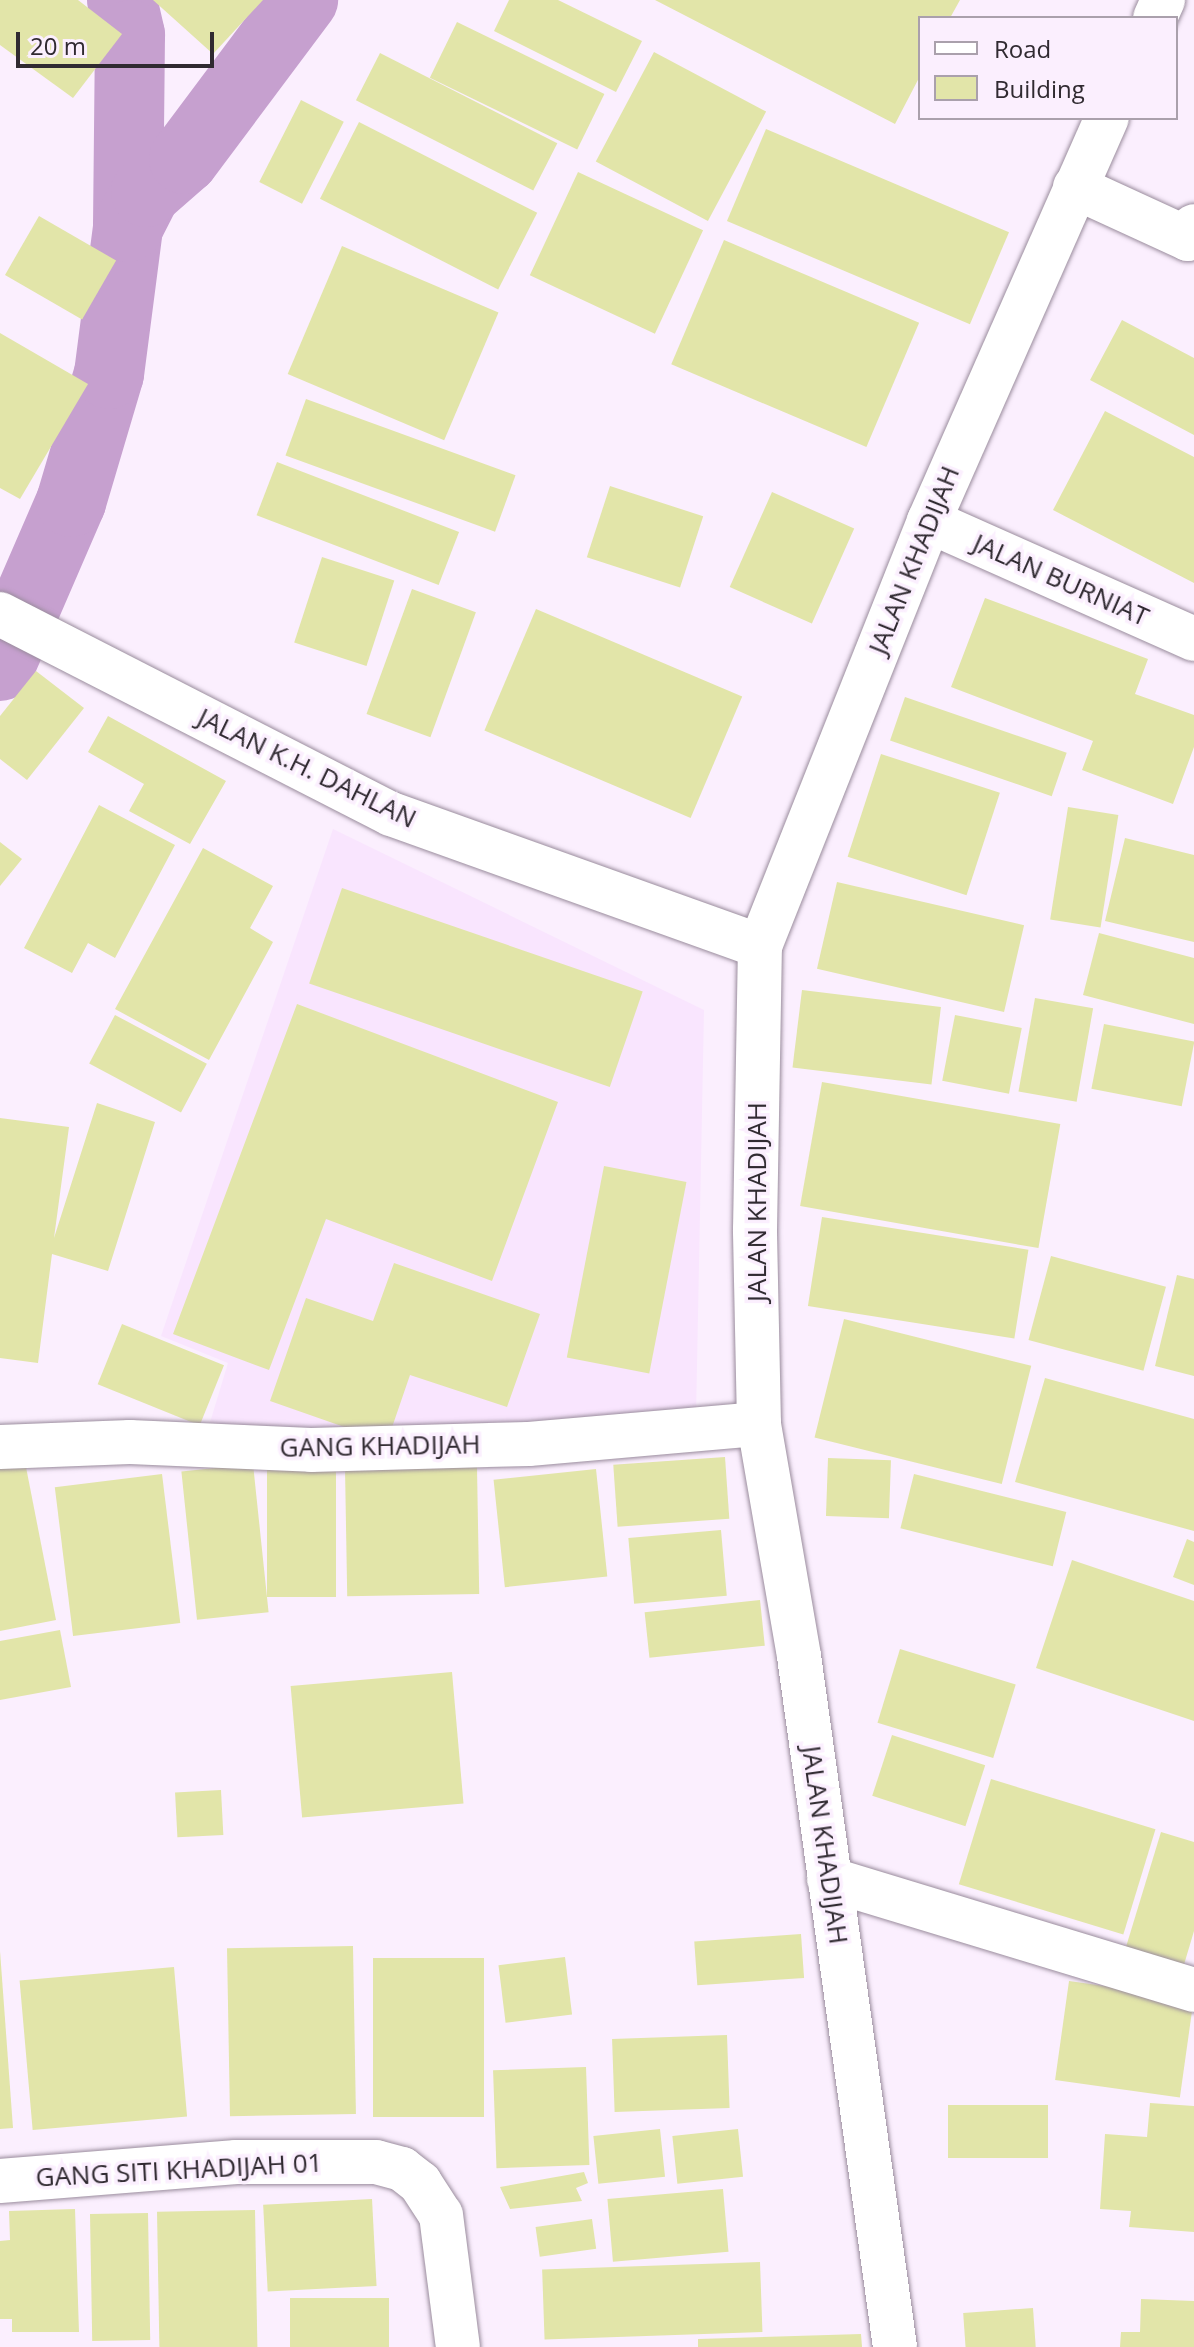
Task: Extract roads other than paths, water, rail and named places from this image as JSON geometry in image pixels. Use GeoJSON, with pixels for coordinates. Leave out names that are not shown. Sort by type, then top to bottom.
{"type":"FeatureCollection","features":[{"type":"Feature","properties":{"kind":"street","name":"JALAN KHADIJAH"},"geometry":{"type":"LineString","coordinates":[[895,2347],[829,1879],[759,1424],[755,1230],[760,946],[929,521],[1106,120]]}},
{"type":"Feature","properties":{"kind":"street"},"geometry":{"type":"LineString","coordinates":[[1075,187],[1188,239],[1194,226]]}},
{"type":"Feature","properties":{"kind":"street","name":"JALAN BURNIAT"},"geometry":{"type":"LineString","coordinates":[[929,521],[1194,639]]}},
{"type":"Feature","properties":{"kind":"street","name":"JALAN K.H. DAHLAN"},"geometry":{"type":"LineString","coordinates":[[0,614],[391,814],[760,946]]}},
{"type":"Feature","properties":{"kind":"street","name":"GANG KHADIJAH"},"geometry":{"type":"LineString","coordinates":[[0,1447],[130,1442],[311,1450],[529,1444],[759,1424]]}},
{"type":"Feature","properties":{"kind":"street"},"geometry":{"type":"LineString","coordinates":[[829,1879],[1194,1990]]}},
{"type":"Feature","properties":{"kind":"street","name":"GANG SITI KHADIJAH 01"},"geometry":{"type":"LineString","coordinates":[[0,2181],[236,2162],[376,2162],[402,2169],[420,2183],[441,2215],[458,2347]]}},
{"type":"Feature","properties":{"kind":"waterway"},"geometry":{"type":"LineString","coordinates":[[122,0],[130,35],[128,227]]}},
{"type":"Feature","properties":{"kind":"waterway"},"geometry":{"type":"LineString","coordinates":[[0,666],[71,502],[109,374],[128,227],[146,192],[184,159],[303,0]]}}]}
